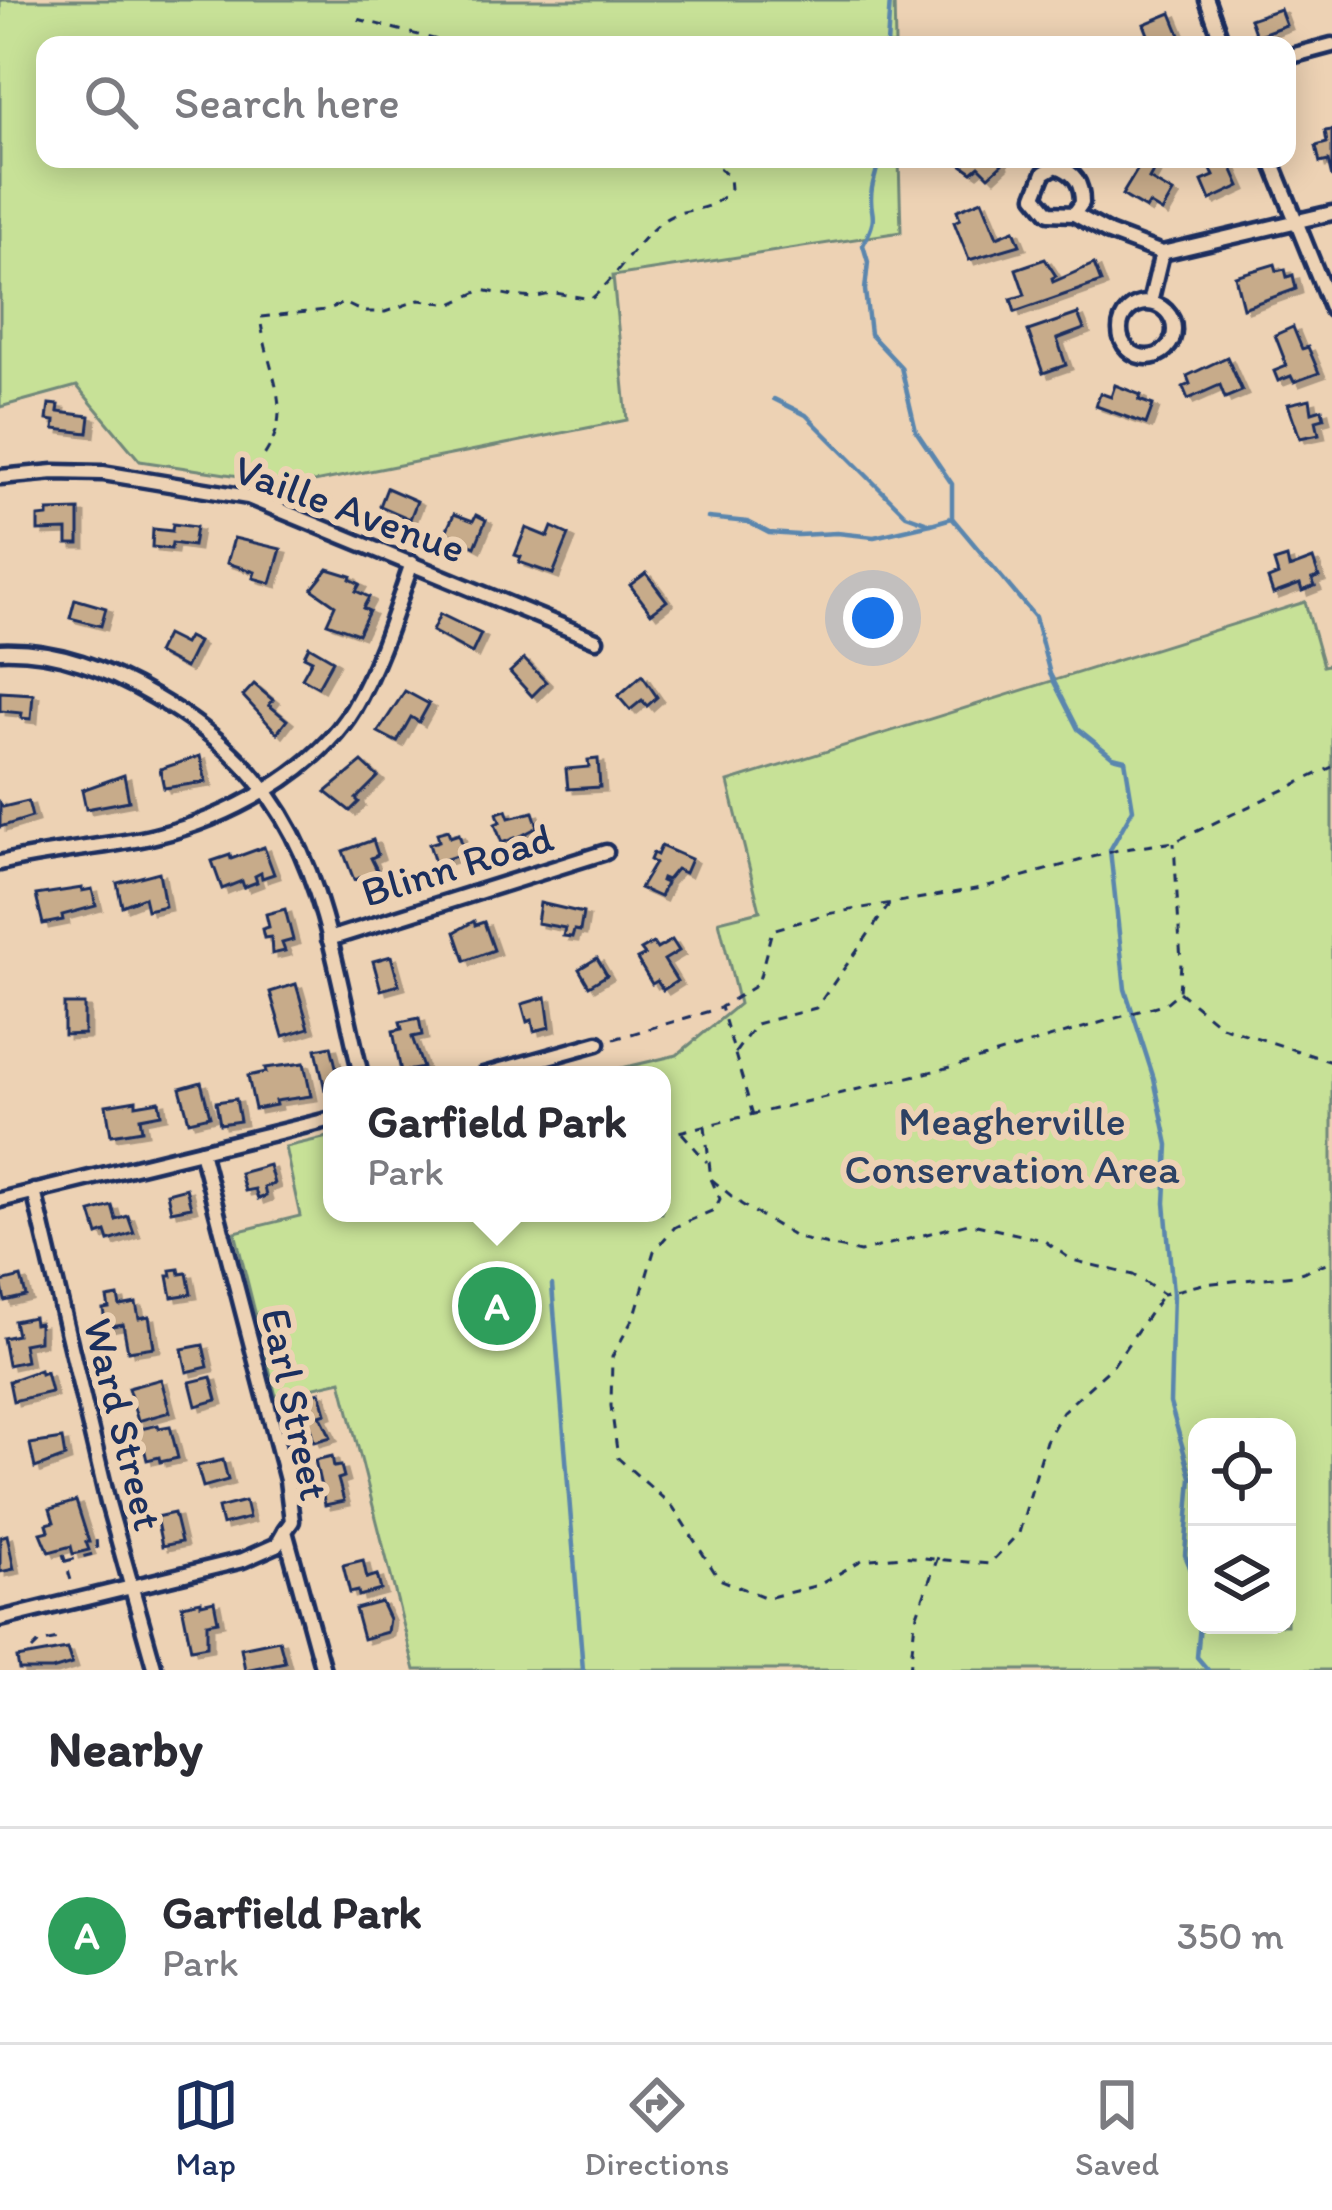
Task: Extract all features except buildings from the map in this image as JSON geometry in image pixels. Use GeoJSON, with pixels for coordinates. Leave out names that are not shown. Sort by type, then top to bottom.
{"type":"FeatureCollection","features":[{"type":"Feature","properties":{"kind":"street"},"geometry":{"type":"LineString","coordinates":[[1207,0],[1220,36]]}},
{"type":"Feature","properties":{"kind":"street"},"geometry":{"type":"LineString","coordinates":[[1296,55],[1332,45]]}},
{"type":"Feature","properties":{"kind":"street"},"geometry":{"type":"LineString","coordinates":[[1274,168],[1332,310]]}},
{"type":"Feature","properties":{"kind":"street"},"geometry":{"type":"LineString","coordinates":[[1074,214],[1162,253],[1332,213]]}},
{"type":"Feature","properties":{"kind":"street"},"geometry":{"type":"LineString","coordinates":[[1150,303],[1162,253]]}},
{"type":"Feature","properties":{"kind":"street"},"geometry":{"type":"LineString","coordinates":[[1150,303],[1170,316],[1174,332],[1161,353],[1142,357],[1121,340],[1121,322],[1132,307],[1150,303]]}},
{"type":"Feature","properties":{"kind":"street","name":"Vaille Avenue"},"geometry":{"type":"LineString","coordinates":[[0,477],[103,473],[236,495],[596,640]]}},
{"type":"Feature","properties":{"kind":"street"},"geometry":{"type":"LineString","coordinates":[[0,863],[156,835],[223,813],[265,791],[332,736],[351,712],[380,652],[412,563]]}},
{"type":"Feature","properties":{"kind":"street"},"geometry":{"type":"LineString","coordinates":[[0,651],[67,658],[138,687],[175,708],[232,752],[293,831],[316,884],[359,1066]]}},
{"type":"Feature","properties":{"kind":"street","name":"Blinn Road"},"geometry":{"type":"LineString","coordinates":[[329,939],[606,852]]}},
{"type":"Feature","properties":{"kind":"street"},"geometry":{"type":"LineString","coordinates":[[515,1066],[598,1043]]}},
{"type":"Feature","properties":{"kind":"street"},"geometry":{"type":"LineString","coordinates":[[0,1200],[323,1121]]}},
{"type":"Feature","properties":{"kind":"street","name":"Earl Street"},"geometry":{"type":"LineString","coordinates":[[201,1151],[287,1480],[292,1520],[285,1532],[323,1670]]}},
{"type":"Feature","properties":{"kind":"street","name":"Ward Street"},"geometry":{"type":"LineString","coordinates":[[34,1191],[130,1588],[155,1670]]}},
{"type":"Feature","properties":{"kind":"street"},"geometry":{"type":"LineString","coordinates":[[0,1619],[243,1560],[277,1545],[285,1532]]}},
{"type":"Feature","properties":{"kind":"path"},"geometry":{"type":"LineString","coordinates":[[358,19],[422,36]]}},
{"type":"Feature","properties":{"kind":"path"},"geometry":{"type":"LineString","coordinates":[[236,495],[271,449],[278,424],[280,393],[260,316],[290,316],[344,303],[363,312],[385,312],[419,301],[452,304],[482,290],[591,299],[667,217],[705,210],[722,200],[730,189],[729,177],[720,168]]}},
{"type":"Feature","properties":{"kind":"path"},"geometry":{"type":"LineString","coordinates":[[598,1043],[722,1007],[758,984],[772,930],[827,914],[981,888],[1118,850],[1174,842],[1332,766]]}},
{"type":"Feature","properties":{"kind":"path"},"geometry":{"type":"LineString","coordinates":[[671,1134],[959,1066],[1166,1003],[1179,992],[1181,963],[1174,842]]}},
{"type":"Feature","properties":{"kind":"path"},"geometry":{"type":"LineString","coordinates":[[735,1052],[756,1024],[816,1008],[890,903]]}},
{"type":"Feature","properties":{"kind":"path"},"geometry":{"type":"LineString","coordinates":[[1179,992],[1221,1026],[1332,1062]]}},
{"type":"Feature","properties":{"kind":"path"},"geometry":{"type":"LineString","coordinates":[[722,1007],[753,1115]]}},
{"type":"Feature","properties":{"kind":"path"},"geometry":{"type":"LineString","coordinates":[[705,1126],[711,1179],[720,1198],[714,1210],[675,1227],[654,1251],[635,1315],[612,1357],[611,1406],[618,1458],[673,1507],[719,1579],[767,1598],[819,1585],[862,1561],[902,1556],[989,1564],[1019,1533],[1046,1441],[1064,1411],[1112,1367],[1165,1293]]}},
{"type":"Feature","properties":{"kind":"path"},"geometry":{"type":"LineString","coordinates":[[681,1132],[710,1166]]}},
{"type":"Feature","properties":{"kind":"path"},"geometry":{"type":"LineString","coordinates":[[711,1179],[796,1238],[860,1252],[968,1223],[1043,1240],[1072,1260],[1133,1275],[1165,1293],[1203,1284],[1295,1275],[1332,1262]]}},
{"type":"Feature","properties":{"kind":"path"},"geometry":{"type":"LineString","coordinates":[[66,1561],[97,1553],[96,1536]]}},
{"type":"Feature","properties":{"kind":"path"},"geometry":{"type":"LineString","coordinates":[[63,1555],[75,1600]]}},
{"type":"Feature","properties":{"kind":"path"},"geometry":{"type":"LineString","coordinates":[[910,1670],[915,1620],[938,1557]]}},
{"type":"Feature","properties":{"kind":"path"},"geometry":{"type":"LineString","coordinates":[[32,1650],[39,1643],[58,1639]]}},
{"type":"Feature","properties":{"kind":"green space"},"geometry":{"type":"Polygon","coordinates":[[[0,0],[894,0],[895,36],[36,36],[36,168],[899,168],[901,232],[613,276],[627,420],[299,485],[140,461],[77,386],[0,407],[0,0]]]}},
{"type":"Feature","properties":{"kind":"green space","name":"Meagherville Conservation Area"},"geometry":{"type":"Polygon","coordinates":[[[1305,602],[1323,666],[1332,664],[1332,1670],[415,1670],[341,1381],[276,1396],[235,1232],[300,1216],[285,1147],[323,1138],[323,1222],[671,1222],[671,1066],[630,1066],[677,1055],[739,1004],[719,921],[760,911],[728,782],[1305,602]]]}},
{"type":"Feature","properties":{"kind":"waterway"},"geometry":{"type":"LineString","coordinates":[[888,36],[890,0]]}},
{"type":"Feature","properties":{"kind":"waterway"},"geometry":{"type":"LineString","coordinates":[[877,168],[871,197],[873,219],[863,245],[868,262],[865,290],[870,334],[901,367],[916,431],[952,484],[952,518],[1035,617],[1050,674],[1078,729],[1113,757],[1125,760],[1133,809],[1110,850],[1125,989],[1154,1079],[1168,1145],[1165,1203],[1173,1293],[1170,1403],[1191,1477],[1188,1562]]}},
{"type":"Feature","properties":{"kind":"waterway"},"geometry":{"type":"LineString","coordinates":[[774,399],[806,415],[906,515],[931,524],[952,518]]}},
{"type":"Feature","properties":{"kind":"waterway"},"geometry":{"type":"LineString","coordinates":[[708,518],[798,535],[874,537],[931,524]]}},
{"type":"Feature","properties":{"kind":"waterway"},"geometry":{"type":"LineString","coordinates":[[552,1285],[583,1670]]}},
{"type":"Feature","properties":{"kind":"waterway"},"geometry":{"type":"LineString","coordinates":[[1199,1634],[1197,1657],[1208,1670]]}},
{"type":"Feature","properties":{"kind":"place","name":"Garfield Park"},"geometry":{"type":"Point","coordinates":[497,1306]}}]}
